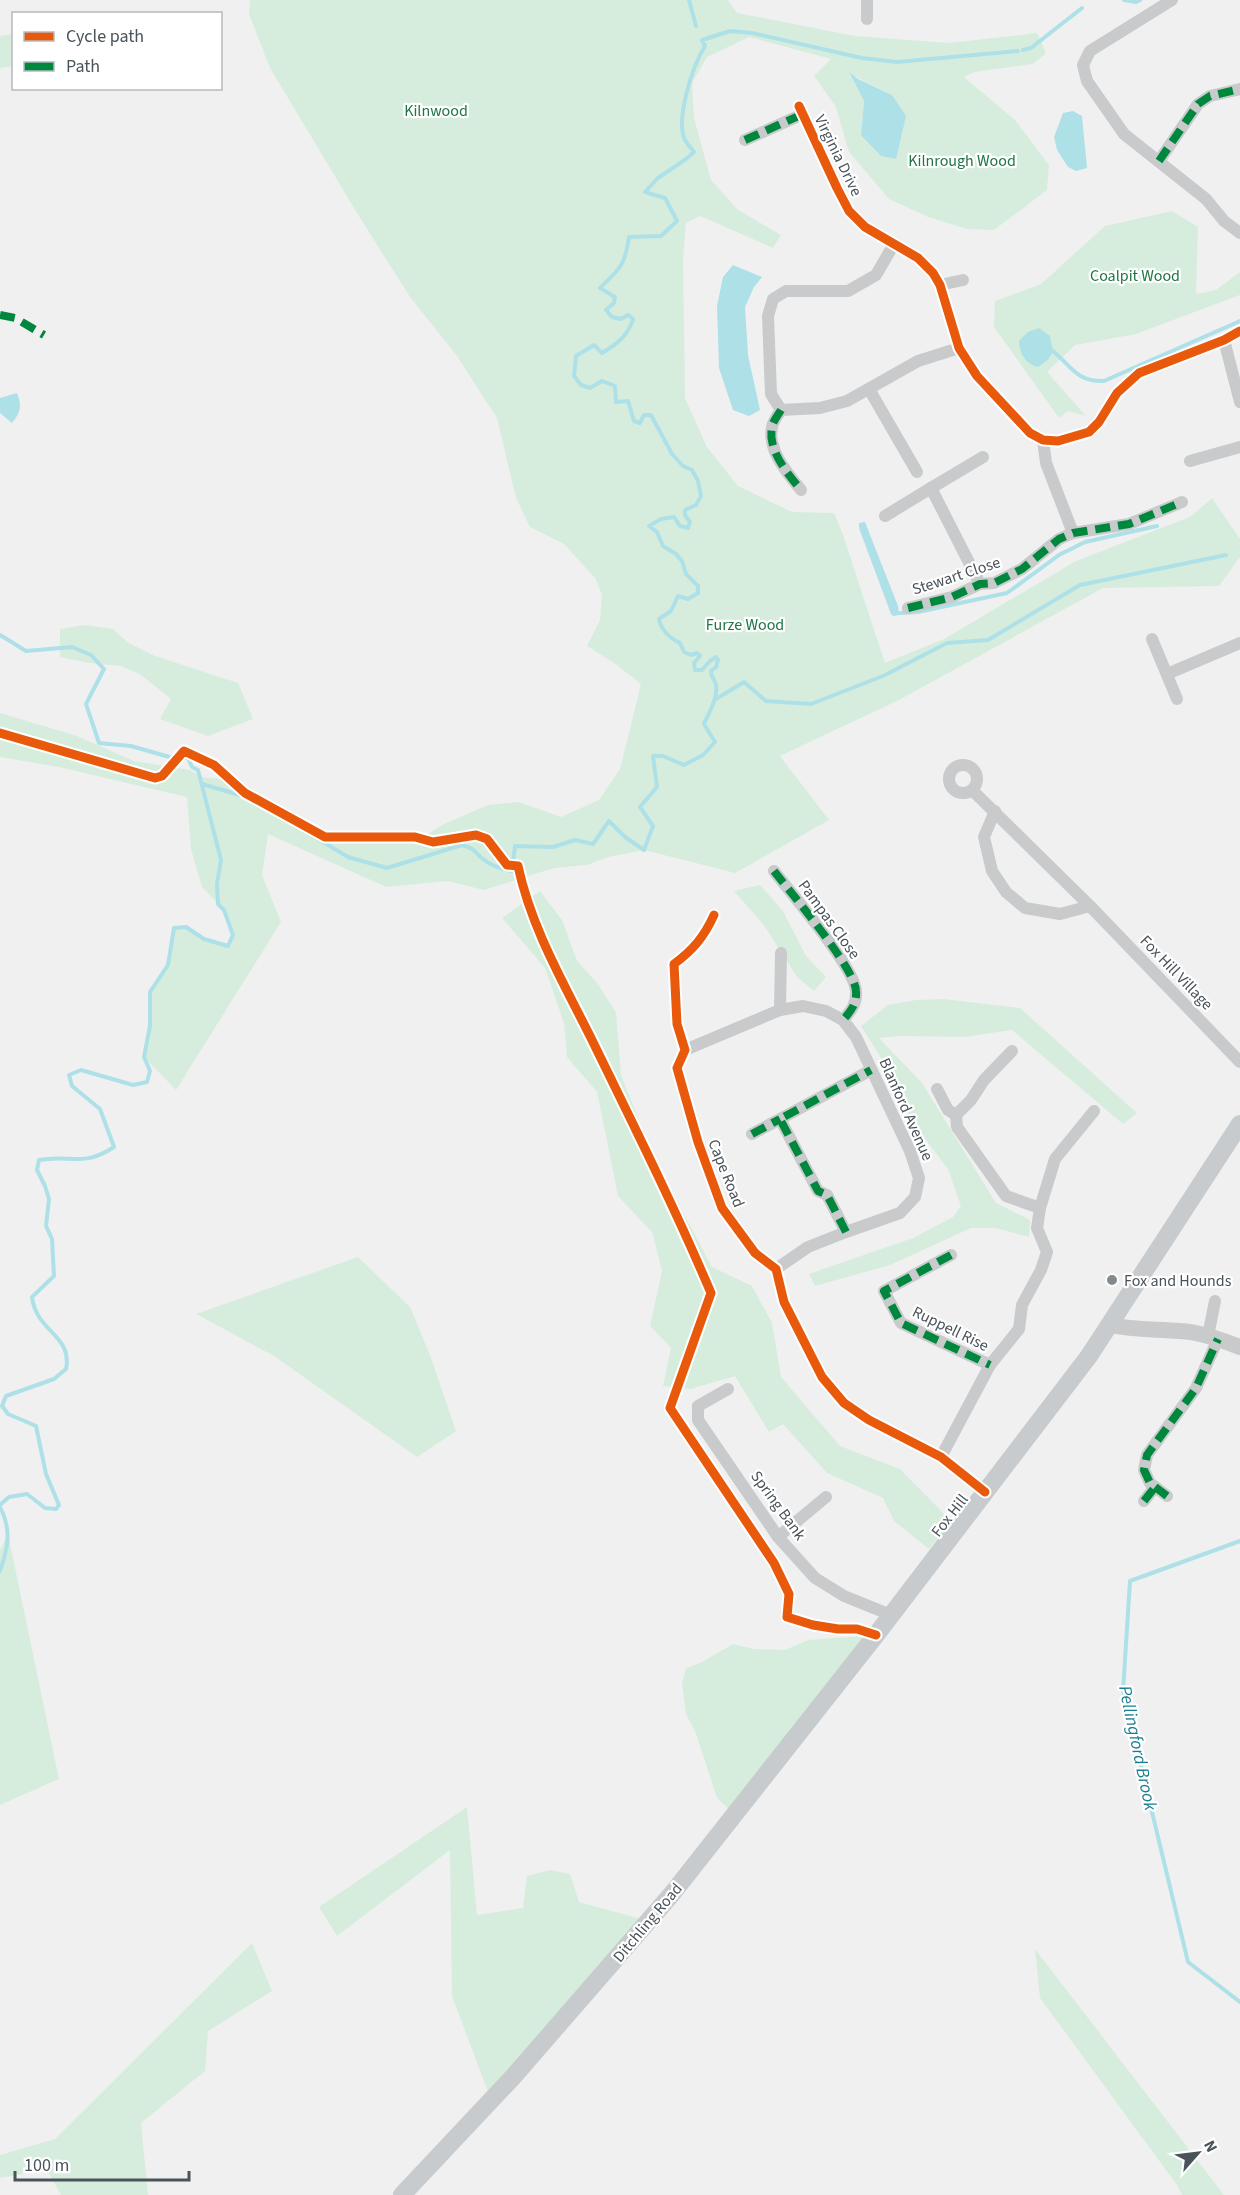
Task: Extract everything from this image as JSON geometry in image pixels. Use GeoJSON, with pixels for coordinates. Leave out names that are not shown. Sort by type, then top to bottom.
{"type":"FeatureCollection","features":[{"type":"Feature","properties":{"kind":"main road","name":"Fox Hill"},"geometry":{"type":"LineString","coordinates":[[876,1635],[1074,1376],[1110,1325],[1240,1124]]}},
{"type":"Feature","properties":{"kind":"main road","name":"Ditchling Road"},"geometry":{"type":"LineString","coordinates":[[402,2195],[513,2077],[671,1895],[876,1635]]}},
{"type":"Feature","properties":{"kind":"street"},"geometry":{"type":"LineString","coordinates":[[867,0],[867,19]]}},
{"type":"Feature","properties":{"kind":"street"},"geometry":{"type":"LineString","coordinates":[[1172,0],[1090,51],[1083,65],[1087,81],[1124,134],[1206,199],[1224,221],[1240,233]]}},
{"type":"Feature","properties":{"kind":"street"},"geometry":{"type":"LineString","coordinates":[[1159,161],[1198,104],[1210,96],[1240,89]]}},
{"type":"Feature","properties":{"kind":"street","name":"Virginia Drive"},"geometry":{"type":"LineString","coordinates":[[746,140],[801,110],[849,211],[865,227],[918,258],[933,273],[940,285],[959,348],[989,391],[1030,433],[1043,440]]}},
{"type":"Feature","properties":{"kind":"street"},"geometry":{"type":"LineString","coordinates":[[781,410],[771,394],[768,316],[773,299],[786,291],[848,291],[876,275],[894,244]]}},
{"type":"Feature","properties":{"kind":"street"},"geometry":{"type":"LineString","coordinates":[[940,285],[963,280]]}},
{"type":"Feature","properties":{"kind":"street"},"geometry":{"type":"LineString","coordinates":[[1073,533],[1046,463],[1043,440],[1058,441],[1089,432],[1100,422],[1117,393],[1139,373],[1224,340],[1240,331]]}},
{"type":"Feature","properties":{"kind":"street"},"geometry":{"type":"LineString","coordinates":[[1224,340],[1240,402]]}},
{"type":"Feature","properties":{"kind":"street"},"geometry":{"type":"LineString","coordinates":[[781,410],[820,408],[847,401],[918,361],[959,348]]}},
{"type":"Feature","properties":{"kind":"street"},"geometry":{"type":"LineString","coordinates":[[869,389],[917,472]]}},
{"type":"Feature","properties":{"kind":"street"},"geometry":{"type":"LineString","coordinates":[[781,410],[772,427],[774,450],[788,474],[801,490]]}},
{"type":"Feature","properties":{"kind":"street"},"geometry":{"type":"LineString","coordinates":[[1190,461],[1240,447]]}},
{"type":"Feature","properties":{"kind":"street"},"geometry":{"type":"LineString","coordinates":[[885,516],[984,457]]}},
{"type":"Feature","properties":{"kind":"street"},"geometry":{"type":"LineString","coordinates":[[931,488],[980,584]]}},
{"type":"Feature","properties":{"kind":"street","name":"Stewart Close"},"geometry":{"type":"LineString","coordinates":[[908,608],[952,597],[980,584],[994,583],[1022,568],[1059,539],[1073,533],[1129,524],[1182,502]]}},
{"type":"Feature","properties":{"kind":"street"},"geometry":{"type":"LineString","coordinates":[[1152,639],[1177,699]]}},
{"type":"Feature","properties":{"kind":"street"},"geometry":{"type":"LineString","coordinates":[[1167,674],[1240,643]]}},
{"type":"Feature","properties":{"kind":"street","name":"Fox Hill Village"},"geometry":{"type":"LineString","coordinates":[[972,790],[996,811],[1028,846],[1090,906],[1240,1062]]}},
{"type":"Feature","properties":{"kind":"street"},"geometry":{"type":"LineString","coordinates":[[996,811],[984,837],[992,871],[1006,892],[1025,908],[1060,914],[1090,906]]}},
{"type":"Feature","properties":{"kind":"street","name":"Pampas Close"},"geometry":{"type":"LineString","coordinates":[[774,871],[826,936],[856,990],[854,1008],[843,1020]]}},
{"type":"Feature","properties":{"kind":"street","name":"Cape Road"},"geometry":{"type":"LineString","coordinates":[[714,915],[706,933],[692,950],[674,964],[677,1024],[685,1050],[677,1068],[698,1142],[722,1208],[755,1253],[776,1269]]}},
{"type":"Feature","properties":{"kind":"street"},"geometry":{"type":"LineString","coordinates":[[780,1010],[782,953]]}},
{"type":"Feature","properties":{"kind":"street"},"geometry":{"type":"LineString","coordinates":[[685,1050],[780,1010],[803,1006],[826,1011],[843,1020]]}},
{"type":"Feature","properties":{"kind":"street","name":"Blanford Avenue"},"geometry":{"type":"LineString","coordinates":[[776,1269],[808,1247],[900,1214],[915,1197],[919,1178],[910,1151],[856,1037],[843,1020]]}},
{"type":"Feature","properties":{"kind":"street"},"geometry":{"type":"LineString","coordinates":[[1012,1051],[984,1080],[971,1100],[956,1115],[957,1127],[1006,1196],[1040,1208]]}},
{"type":"Feature","properties":{"kind":"street"},"geometry":{"type":"LineString","coordinates":[[752,1134],[871,1070]]}},
{"type":"Feature","properties":{"kind":"street"},"geometry":{"type":"LineString","coordinates":[[937,1089],[948,1110],[956,1115]]}},
{"type":"Feature","properties":{"kind":"street","name":"Ruppell Rise"},"geometry":{"type":"LineString","coordinates":[[941,1457],[990,1365],[1019,1329],[1022,1305],[1041,1270],[1047,1252],[1037,1228],[1040,1208],[1055,1159],[1094,1112]]}},
{"type":"Feature","properties":{"kind":"street"},"geometry":{"type":"LineString","coordinates":[[780,1119],[818,1191],[827,1195],[846,1232]]}},
{"type":"Feature","properties":{"kind":"street","name":"Ruppell Rise"},"geometry":{"type":"LineString","coordinates":[[951,1255],[884,1291],[901,1323],[990,1365]]}},
{"type":"Feature","properties":{"kind":"street"},"geometry":{"type":"LineString","coordinates":[[776,1269],[783,1302],[822,1377],[844,1403],[869,1420],[941,1457],[985,1492]]}},
{"type":"Feature","properties":{"kind":"street"},"geometry":{"type":"LineString","coordinates":[[1167,1496],[1150,1483],[1144,1470],[1147,1455],[1196,1388],[1213,1338],[1215,1301]]}},
{"type":"Feature","properties":{"kind":"street"},"geometry":{"type":"LineString","coordinates":[[1110,1325],[1130,1329],[1182,1331],[1240,1347]]}},
{"type":"Feature","properties":{"kind":"street","name":"Spring Bank"},"geometry":{"type":"LineString","coordinates":[[728,1389],[698,1406],[698,1420],[778,1537],[815,1578],[844,1596],[891,1615]]}},
{"type":"Feature","properties":{"kind":"street"},"geometry":{"type":"LineString","coordinates":[[1144,1501],[1155,1487]]}},
{"type":"Feature","properties":{"kind":"street"},"geometry":{"type":"LineString","coordinates":[[778,1537],[826,1497]]}},
{"type":"Feature","properties":{"kind":"green space","name":"Furze Wood"},"geometry":{"type":"Polygon","coordinates":[[[250,0],[728,0],[737,13],[855,36],[949,43],[1037,33],[1046,53],[1033,64],[975,72],[964,77],[1015,120],[1049,165],[1047,190],[994,230],[967,229],[928,217],[889,199],[849,152],[836,107],[814,76],[831,59],[749,37],[707,57],[692,83],[694,118],[711,180],[738,210],[781,235],[773,248],[700,216],[686,223],[683,260],[685,398],[707,447],[738,486],[792,512],[834,513],[885,663],[944,639],[1076,561],[1190,517],[1212,498],[1240,539],[1240,557],[1219,586],[1103,588],[899,700],[780,756],[829,820],[735,873],[644,850],[608,857],[587,865],[554,868],[484,890],[447,881],[386,887],[268,834],[262,875],[281,922],[176,1090],[144,1057],[150,1026],[150,992],[168,965],[174,928],[186,927],[204,939],[228,946],[233,935],[224,910],[202,887],[191,849],[187,797],[59,767],[0,757],[0,713],[77,736],[134,761],[190,770],[201,777],[229,780],[278,814],[314,832],[415,842],[444,824],[488,805],[519,802],[561,817],[599,800],[620,769],[641,684],[587,646],[600,620],[602,595],[595,578],[564,544],[530,527],[516,498],[497,418],[457,356],[410,297],[357,213],[270,68],[249,14],[250,0]],[[850,74],[864,101],[861,135],[892,95],[850,74]]]}},
{"type":"Feature","properties":{"kind":"green space"},"geometry":{"type":"Polygon","coordinates":[[[12,34],[12,66],[0,68],[0,36],[12,34]]]}},
{"type":"Feature","properties":{"kind":"green space","name":"Coalpit Wood"},"geometry":{"type":"Polygon","coordinates":[[[1172,211],[1198,227],[1196,294],[1216,290],[1240,272],[1240,295],[1136,334],[1075,345],[1047,372],[1086,416],[1068,411],[1059,418],[994,327],[995,301],[1041,284],[1105,226],[1172,211]]]}},
{"type":"Feature","properties":{"kind":"green space"},"geometry":{"type":"Polygon","coordinates":[[[84,625],[113,629],[127,642],[155,656],[238,683],[253,719],[208,736],[160,719],[171,699],[141,675],[121,666],[60,657],[60,629],[84,625]]]}},
{"type":"Feature","properties":{"kind":"green space"},"geometry":{"type":"Polygon","coordinates":[[[760,885],[783,911],[806,956],[826,977],[814,991],[797,977],[763,924],[734,891],[760,885]]]}},
{"type":"Feature","properties":{"kind":"green space"},"geometry":{"type":"Polygon","coordinates":[[[540,891],[562,920],[577,961],[598,984],[616,1012],[621,1075],[652,1154],[712,1267],[752,1286],[772,1323],[781,1377],[840,1446],[900,1469],[952,1522],[929,1549],[894,1521],[883,1498],[827,1473],[783,1424],[769,1432],[735,1376],[691,1389],[663,1386],[671,1348],[650,1326],[662,1271],[652,1232],[618,1196],[597,1092],[567,1057],[564,1023],[545,968],[502,918],[540,891]]]}},
{"type":"Feature","properties":{"kind":"green space"},"geometry":{"type":"Polygon","coordinates":[[[943,999],[1020,1008],[1137,1113],[1123,1124],[1012,1030],[964,1037],[879,1038],[922,1083],[996,1203],[1030,1220],[1029,1237],[995,1228],[971,1228],[890,1265],[815,1286],[809,1274],[913,1238],[953,1217],[961,1206],[948,1169],[914,1124],[878,1053],[861,1026],[888,1005],[916,1000],[943,999]]]}},
{"type":"Feature","properties":{"kind":"green space"},"geometry":{"type":"Polygon","coordinates":[[[358,1257],[410,1307],[430,1355],[456,1431],[417,1457],[274,1356],[196,1314],[358,1257]]]}},
{"type":"Feature","properties":{"kind":"green space"},"geometry":{"type":"Polygon","coordinates":[[[8,1534],[59,1779],[0,1805],[0,1550],[8,1534]]]}},
{"type":"Feature","properties":{"kind":"green space"},"geometry":{"type":"Polygon","coordinates":[[[876,1635],[734,1814],[717,1798],[695,1731],[686,1714],[682,1684],[686,1668],[700,1663],[733,1644],[754,1649],[785,1650],[808,1640],[876,1635]]]}},
{"type":"Feature","properties":{"kind":"green space"},"geometry":{"type":"Polygon","coordinates":[[[467,1807],[477,1915],[523,1908],[527,1876],[550,1870],[570,1874],[579,1902],[648,1921],[491,2100],[452,1996],[450,1850],[337,1936],[319,1907],[467,1807]]]}},
{"type":"Feature","properties":{"kind":"green space"},"geometry":{"type":"Polygon","coordinates":[[[252,1943],[272,1991],[208,2031],[205,2071],[141,2123],[148,2195],[61,2195],[47,2170],[0,2178],[0,2155],[55,2139],[252,1943]]]}},
{"type":"Feature","properties":{"kind":"green space"},"geometry":{"type":"Polygon","coordinates":[[[1035,1949],[1224,2195],[1182,2195],[1040,1998],[1035,1949]]]}},
{"type":"Feature","properties":{"kind":"water"},"geometry":{"type":"Polygon","coordinates":[[[849,72],[858,79],[892,95],[906,116],[896,159],[881,156],[861,135],[864,101],[849,72]]]}},
{"type":"Feature","properties":{"kind":"water"},"geometry":{"type":"Polygon","coordinates":[[[1073,111],[1082,116],[1087,168],[1076,171],[1068,167],[1057,150],[1054,137],[1063,113],[1073,111]]]}},
{"type":"Feature","properties":{"kind":"water"},"geometry":{"type":"Polygon","coordinates":[[[733,265],[762,277],[754,287],[745,307],[748,355],[760,410],[749,416],[733,410],[719,368],[717,306],[723,277],[733,265]]]}},
{"type":"Feature","properties":{"kind":"water"},"geometry":{"type":"Polygon","coordinates":[[[1039,328],[1050,336],[1053,351],[1048,360],[1038,367],[1030,364],[1024,358],[1019,341],[1028,332],[1039,328]]]}},
{"type":"Feature","properties":{"kind":"water"},"geometry":{"type":"Polygon","coordinates":[[[17,393],[20,409],[12,423],[0,413],[0,398],[17,393]]]}},
{"type":"Feature","properties":{"kind":"water"},"geometry":{"type":"Polygon","coordinates":[[[865,522],[898,606],[899,615],[891,614],[859,528],[859,523],[865,522]]]}},
{"type":"Feature","properties":{"kind":"waterway"},"geometry":{"type":"LineString","coordinates":[[689,0],[696,26]]}},
{"type":"Feature","properties":{"kind":"waterway"},"geometry":{"type":"LineString","coordinates":[[1124,0],[1136,2],[1140,0]]}},
{"type":"Feature","properties":{"kind":"waterway"},"geometry":{"type":"LineString","coordinates":[[1023,50],[1031,48],[1082,8]]}},
{"type":"Feature","properties":{"kind":"waterway"},"geometry":{"type":"LineString","coordinates":[[202,784],[250,798],[348,857],[387,868],[462,845],[472,849],[490,864],[512,871],[515,846],[553,847],[575,840],[593,844],[609,821],[625,837],[644,850],[653,826],[640,807],[657,787],[653,756],[663,756],[684,765],[703,755],[715,742],[704,724],[716,695],[716,685],[711,671],[716,667],[718,660],[716,657],[702,670],[695,670],[694,663],[700,656],[697,653],[691,655],[684,652],[680,643],[664,630],[659,619],[671,611],[678,596],[688,599],[698,593],[698,586],[686,574],[682,561],[663,546],[657,532],[649,526],[661,519],[674,517],[680,526],[688,528],[690,522],[685,515],[685,510],[696,505],[701,496],[698,481],[692,470],[683,466],[672,454],[651,415],[644,415],[640,423],[634,421],[628,401],[616,402],[615,386],[602,381],[590,388],[581,385],[574,376],[576,356],[594,345],[602,353],[621,339],[631,325],[633,319],[628,315],[621,319],[612,317],[606,310],[614,303],[615,297],[600,288],[620,266],[626,254],[629,237],[661,236],[677,221],[665,198],[645,192],[658,178],[694,152],[685,140],[682,119],[695,66],[705,46],[702,40],[730,31],[752,33],[862,58],[897,62],[1018,51]]}},
{"type":"Feature","properties":{"kind":"waterway"},"geometry":{"type":"LineString","coordinates":[[1053,351],[1081,376],[1095,381],[1104,381],[1240,321]]}},
{"type":"Feature","properties":{"kind":"waterway"},"geometry":{"type":"LineString","coordinates":[[900,613],[918,612],[1007,593],[1059,555],[1085,542],[1157,526]]}},
{"type":"Feature","properties":{"kind":"waterway"},"geometry":{"type":"LineString","coordinates":[[716,699],[744,682],[766,701],[811,704],[883,676],[947,643],[988,640],[1080,585],[1226,555]]}},
{"type":"Feature","properties":{"kind":"waterway"},"geometry":{"type":"LineString","coordinates":[[0,635],[26,651],[72,647],[91,655],[104,669],[86,704],[99,743],[131,746],[173,758],[188,758],[192,767],[198,770],[221,860],[217,884],[218,904],[224,910],[233,935],[228,946],[204,939],[186,927],[174,928],[168,965],[150,992],[150,1026],[144,1057],[150,1071],[147,1082],[133,1085],[81,1070],[69,1075],[72,1086],[100,1109],[114,1147],[85,1159],[39,1160],[37,1170],[49,1199],[46,1226],[52,1239],[54,1276],[32,1297],[40,1318],[64,1348],[67,1358],[66,1369],[54,1379],[6,1396],[2,1406],[8,1414],[36,1426],[46,1474],[59,1505],[56,1509],[45,1508],[27,1494],[9,1497],[0,1505]]}},
{"type":"Feature","properties":{"kind":"waterway"},"geometry":{"type":"LineString","coordinates":[[0,1507],[4,1515],[8,1539],[0,1571]]}},
{"type":"Feature","properties":{"kind":"waterway","name":"Pellingford Brook"},"geometry":{"type":"LineString","coordinates":[[1240,1541],[1130,1581],[1123,1691],[1188,1962],[1240,2002]]}},
{"type":"Feature","properties":{"kind":"marked path"},"geometry":{"type":"LineString","coordinates":[[1159,161],[1198,104],[1210,96],[1240,89]]}},
{"type":"Feature","properties":{"kind":"marked path"},"geometry":{"type":"LineString","coordinates":[[745,140],[803,114]]}},
{"type":"Feature","properties":{"kind":"marked path"},"geometry":{"type":"LineString","coordinates":[[0,315],[15,318],[44,335]]}},
{"type":"Feature","properties":{"kind":"marked path"},"geometry":{"type":"LineString","coordinates":[[781,410],[774,420],[771,436],[780,461],[801,490]]}},
{"type":"Feature","properties":{"kind":"marked path"},"geometry":{"type":"LineString","coordinates":[[908,608],[952,597],[980,584],[994,583],[1022,569],[1059,539],[1073,533],[1129,524],[1182,502]]}},
{"type":"Feature","properties":{"kind":"marked path"},"geometry":{"type":"LineString","coordinates":[[774,871],[834,949],[853,980],[856,1000],[843,1020]]}},
{"type":"Feature","properties":{"kind":"marked path"},"geometry":{"type":"LineString","coordinates":[[846,1232],[827,1195],[818,1191],[780,1119],[871,1070]]}},
{"type":"Feature","properties":{"kind":"marked path"},"geometry":{"type":"LineString","coordinates":[[752,1134],[780,1119]]}},
{"type":"Feature","properties":{"kind":"marked path"},"geometry":{"type":"LineString","coordinates":[[951,1255],[884,1291],[901,1323],[990,1365]]}},
{"type":"Feature","properties":{"kind":"marked path"},"geometry":{"type":"LineString","coordinates":[[1167,1496],[1150,1483],[1144,1470],[1147,1455],[1196,1388],[1218,1339]]}},
{"type":"Feature","properties":{"kind":"marked path"},"geometry":{"type":"LineString","coordinates":[[1144,1501],[1155,1487]]}},
{"type":"Feature","properties":{"kind":"cycle path"},"geometry":{"type":"LineString","coordinates":[[799,106],[849,211],[865,227],[918,258],[933,273],[940,285],[959,348],[977,376],[1030,433],[1043,440],[1058,441],[1089,432],[1099,422],[1117,393],[1139,373],[1224,340],[1240,331]]}},
{"type":"Feature","properties":{"kind":"cycle path"},"geometry":{"type":"LineString","coordinates":[[0,733],[155,778],[162,776],[184,751],[214,765],[245,793],[325,837],[415,837],[433,842],[476,835],[487,839],[507,865],[518,866],[539,932],[652,1164],[711,1293],[670,1408],[774,1563],[789,1594],[787,1617],[813,1625],[857,1629],[876,1635]]}},
{"type":"Feature","properties":{"kind":"cycle path"},"geometry":{"type":"LineString","coordinates":[[714,915],[697,942],[674,964],[677,1024],[685,1050],[677,1068],[698,1142],[722,1208],[755,1253],[776,1269],[784,1302],[822,1377],[844,1403],[869,1420],[941,1457],[985,1492]]}},
{"type":"Feature","properties":{"kind":"place","name":"Fox and Hounds"},"geometry":{"type":"Point","coordinates":[1112,1280]}},
{"type":"Feature","properties":{"kind":"park label","name":"Kilnwood"},"geometry":{"type":"Point","coordinates":[436,110]}},
{"type":"Feature","properties":{"kind":"park label","name":"Kilnrough Wood"},"geometry":{"type":"Point","coordinates":[962,160]}}]}
